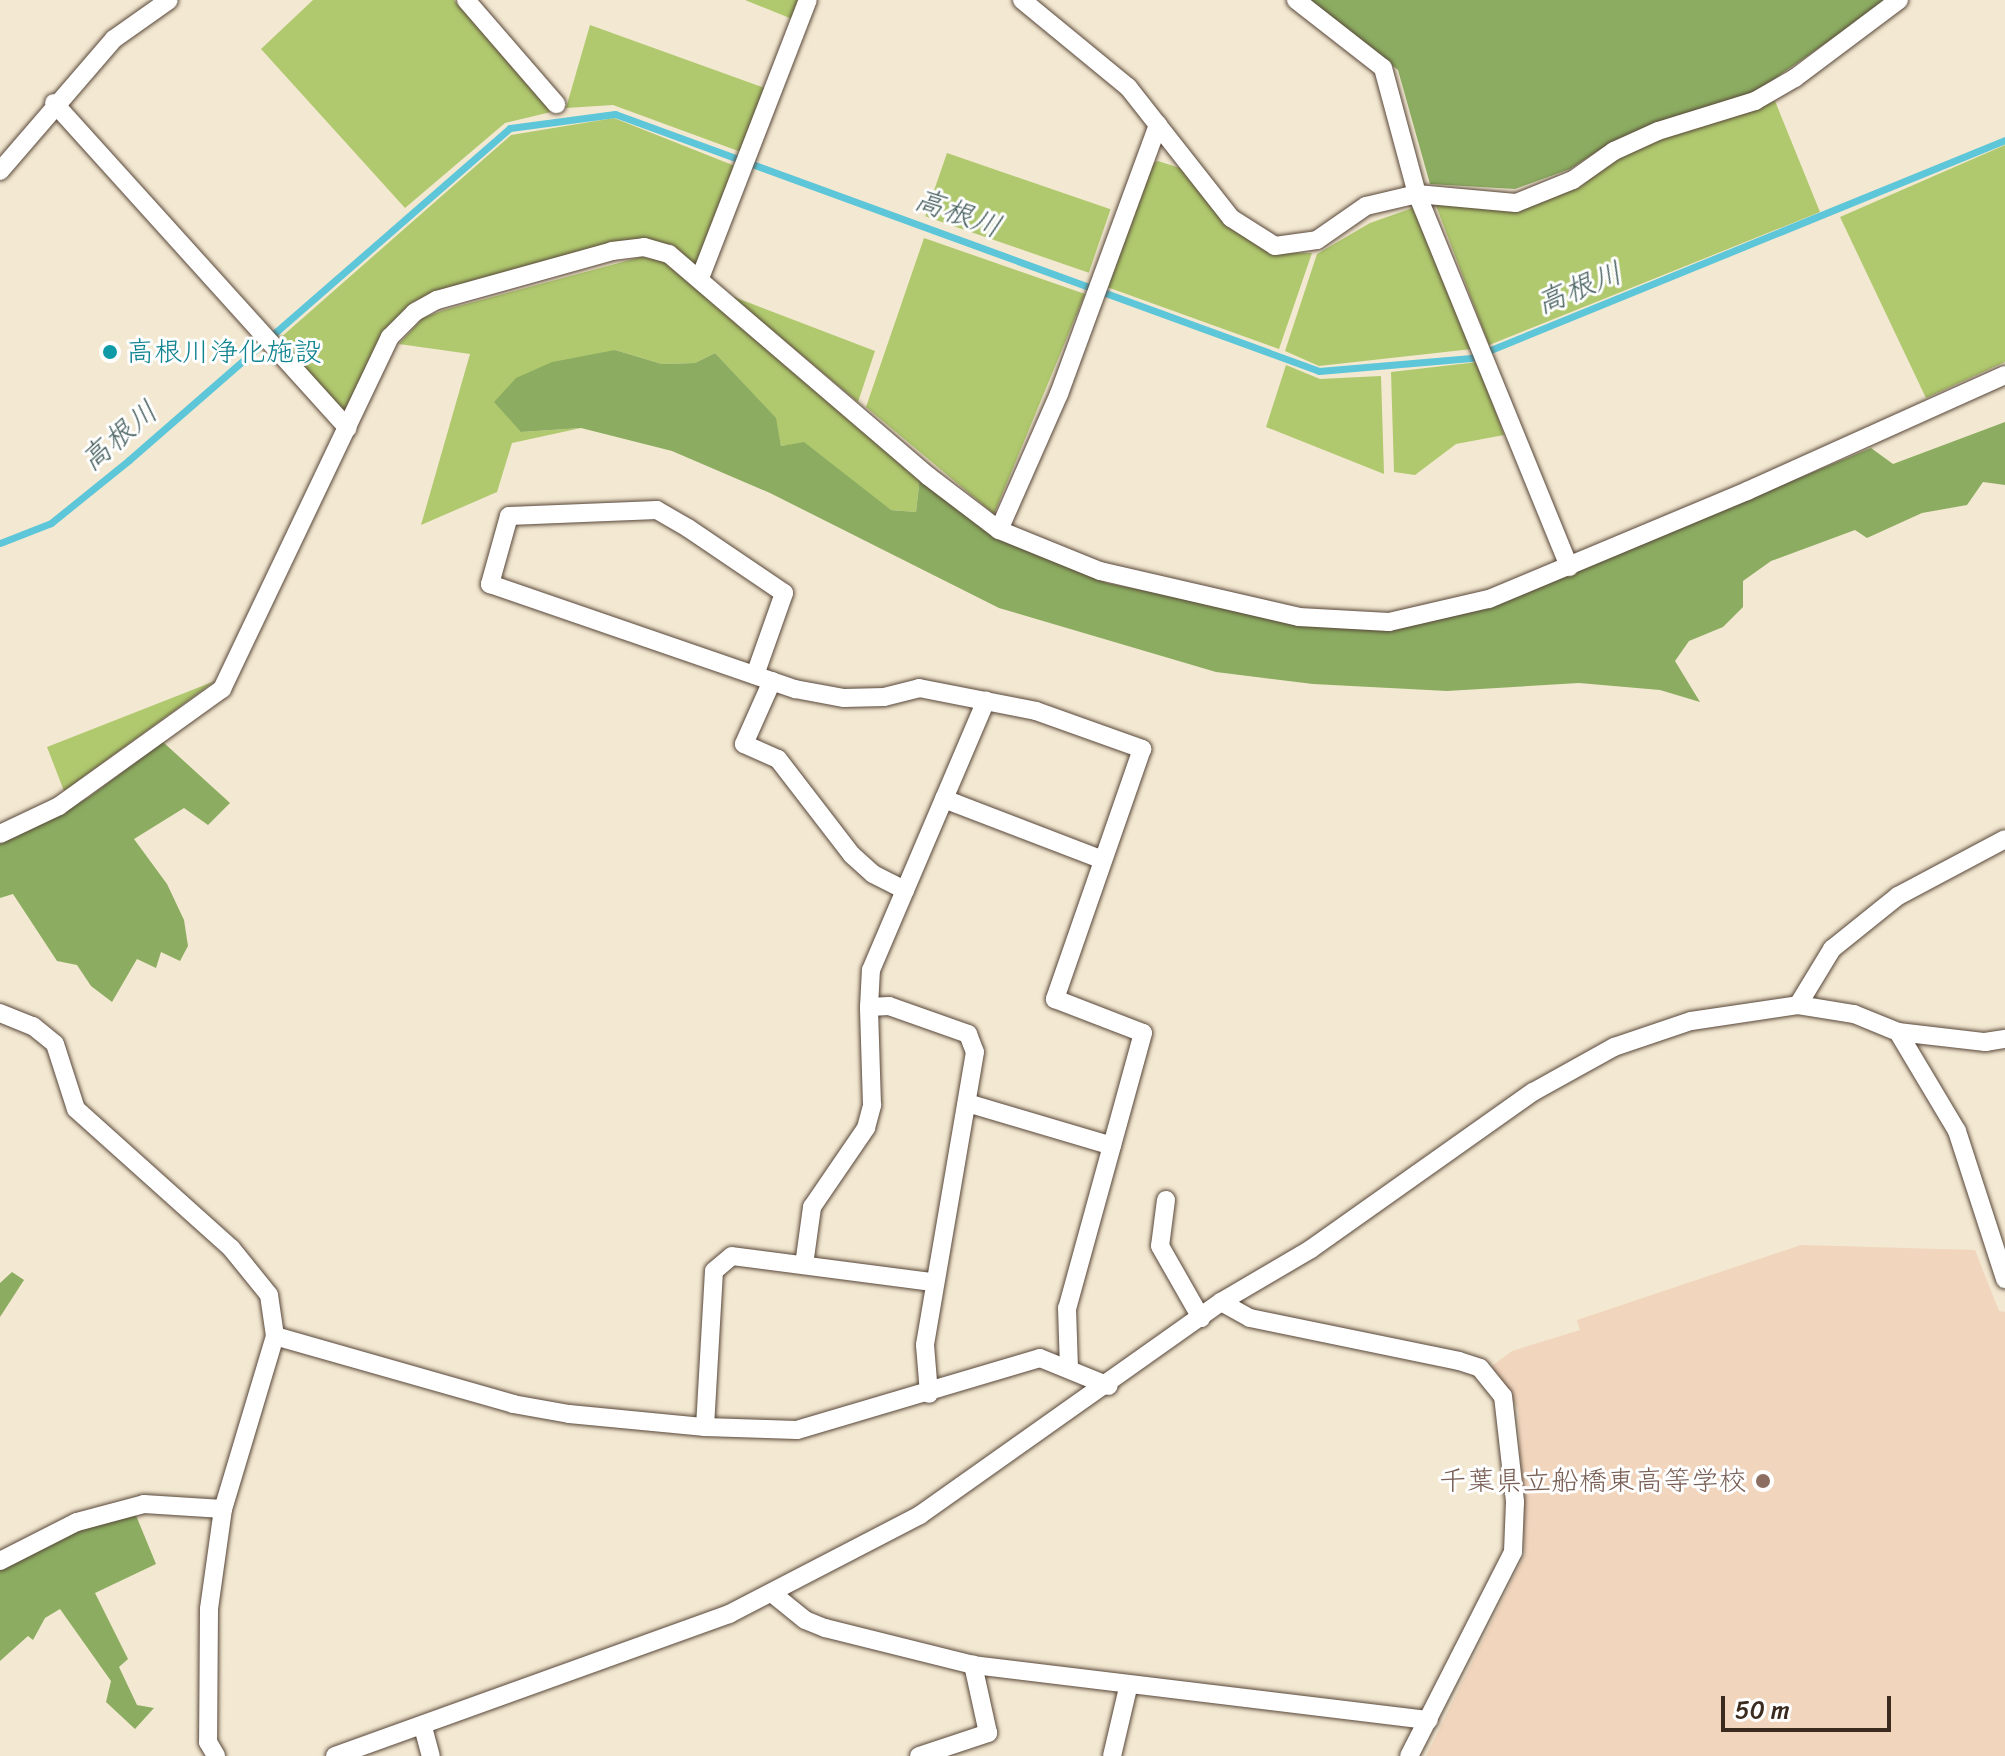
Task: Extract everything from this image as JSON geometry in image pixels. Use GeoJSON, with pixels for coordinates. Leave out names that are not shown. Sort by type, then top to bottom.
{"type":"FeatureCollection","features":[{"type":"Feature","properties":{"kind":"street"},"geometry":{"type":"LineString","coordinates":[[0,171],[54,103],[114,39],[169,0]]}},
{"type":"Feature","properties":{"kind":"street"},"geometry":{"type":"LineString","coordinates":[[466,0],[556,104]]}},
{"type":"Feature","properties":{"kind":"street"},"geometry":{"type":"LineString","coordinates":[[700,278],[808,0]]}},
{"type":"Feature","properties":{"kind":"street"},"geometry":{"type":"LineString","coordinates":[[1022,0],[1128,87],[1231,218],[1275,246],[1317,240],[1366,206],[1417,194],[1516,203],[1530,198],[1573,180],[1614,151],[1658,131],[1755,101],[1795,78],[1899,0]]}},
{"type":"Feature","properties":{"kind":"street"},"geometry":{"type":"LineString","coordinates":[[1296,0],[1383,68],[1417,194],[1485,353],[1569,567]]}},
{"type":"Feature","properties":{"kind":"street"},"geometry":{"type":"LineString","coordinates":[[54,103],[348,428]]}},
{"type":"Feature","properties":{"kind":"street"},"geometry":{"type":"LineString","coordinates":[[999,530],[1097,290],[1158,125]]}},
{"type":"Feature","properties":{"kind":"street"},"geometry":{"type":"LineString","coordinates":[[0,834],[59,806],[222,689],[390,337],[415,312],[437,300],[612,251],[644,247],[669,254],[928,476],[999,530],[1100,571],[1299,617],[1389,622],[1489,599],[1569,567],[2005,375]]}},
{"type":"Feature","properties":{"kind":"street"},"geometry":{"type":"LineString","coordinates":[[905,890],[873,874],[852,855],[778,759],[744,744],[764,678],[784,593],[657,510],[509,516],[490,584],[764,678],[844,698],[884,697],[919,688],[1036,711],[1142,749],[1055,999],[1143,1033],[1067,1308],[1069,1367]]}},
{"type":"Feature","properties":{"kind":"street"},"geometry":{"type":"LineString","coordinates":[[804,1265],[812,1207],[866,1128],[872,1105],[871,970],[986,701]]}},
{"type":"Feature","properties":{"kind":"street"},"geometry":{"type":"LineString","coordinates":[[944,799],[1103,860]]}},
{"type":"Feature","properties":{"kind":"street"},"geometry":{"type":"LineString","coordinates":[[1798,1005],[1832,949],[1898,896],[2005,839]]}},
{"type":"Feature","properties":{"kind":"street"},"geometry":{"type":"LineString","coordinates":[[335,1756],[423,1727],[773,1594],[920,1515],[1109,1386],[1221,1302],[1311,1249],[1584,1061],[1691,1021],[1798,1005],[1854,1014],[1898,1032],[1985,1042],[2005,1039]]}},
{"type":"Feature","properties":{"kind":"street"},"geometry":{"type":"LineString","coordinates":[[869,1007],[889,1006],[968,1034],[975,1052],[933,1282],[925,1345],[929,1394]]}},
{"type":"Feature","properties":{"kind":"street"},"geometry":{"type":"LineString","coordinates":[[0,1013],[33,1026],[55,1044],[76,1109],[247,1265],[269,1295],[275,1336],[223,1509],[209,1609],[206,1674],[208,1742],[216,1756]]}},
{"type":"Feature","properties":{"kind":"street"},"geometry":{"type":"LineString","coordinates":[[1898,1032],[1957,1131],[2005,1279]]}},
{"type":"Feature","properties":{"kind":"street"},"geometry":{"type":"LineString","coordinates":[[967,1103],[1112,1146]]}},
{"type":"Feature","properties":{"kind":"street"},"geometry":{"type":"LineString","coordinates":[[1166,1200],[1160,1246],[1201,1318]]}},
{"type":"Feature","properties":{"kind":"street"},"geometry":{"type":"LineString","coordinates":[[705,1427],[714,1271],[732,1256],[933,1282]]}},
{"type":"Feature","properties":{"kind":"street"},"geometry":{"type":"LineString","coordinates":[[1221,1302],[1250,1318],[1459,1361],[1480,1368],[1503,1396],[1515,1502],[1513,1552],[1409,1756]]}},
{"type":"Feature","properties":{"kind":"street"},"geometry":{"type":"LineString","coordinates":[[275,1336],[513,1404],[569,1414],[705,1427],[797,1430],[929,1394],[1040,1358],[1069,1367],[1109,1386]]}},
{"type":"Feature","properties":{"kind":"street"},"geometry":{"type":"LineString","coordinates":[[0,1561],[77,1522],[144,1504],[223,1509]]}},
{"type":"Feature","properties":{"kind":"street"},"geometry":{"type":"LineString","coordinates":[[773,1594],[805,1620],[825,1628],[973,1665],[1128,1688],[1429,1720]]}},
{"type":"Feature","properties":{"kind":"street"},"geometry":{"type":"LineString","coordinates":[[919,1756],[988,1733],[973,1665]]}},
{"type":"Feature","properties":{"kind":"street"},"geometry":{"type":"LineString","coordinates":[[1112,1756],[1128,1688]]}},
{"type":"Feature","properties":{"kind":"street"},"geometry":{"type":"LineString","coordinates":[[423,1727],[431,1756]]}},
{"type":"Feature","properties":{"kind":"shaded area","name":"千葉県立船橋東高等学校"},"geometry":{"type":"Polygon","coordinates":[[[1801,1245],[1975,1250],[1999,1311],[2005,1312],[2005,1756],[1426,1756],[1525,1554],[1518,1409],[1492,1366],[1512,1351],[1580,1330],[1577,1320],[1801,1245]]]}},
{"type":"Feature","properties":{"kind":"green space"},"geometry":{"type":"Polygon","coordinates":[[[313,0],[454,0],[551,112],[505,123],[405,208],[261,49],[313,0]]]}},
{"type":"Feature","properties":{"kind":"green space"},"geometry":{"type":"Polygon","coordinates":[[[745,0],[799,0],[792,19],[745,0]]]}},
{"type":"Feature","properties":{"kind":"green space"},"geometry":{"type":"Polygon","coordinates":[[[1307,0],[1888,0],[1754,93],[1610,143],[1570,169],[1515,189],[1430,184],[1398,70],[1307,0]]]}},
{"type":"Feature","properties":{"kind":"green space"},"geometry":{"type":"Polygon","coordinates":[[[590,25],[765,88],[741,152],[613,105],[566,108],[590,25]]]}},
{"type":"Feature","properties":{"kind":"green space"},"geometry":{"type":"Polygon","coordinates":[[[1775,101],[1820,212],[1489,345],[1435,203],[1520,210],[1580,187],[1619,156],[1664,137],[1775,101]]]}},
{"type":"Feature","properties":{"kind":"green space"},"geometry":{"type":"Polygon","coordinates":[[[614,118],[735,166],[697,266],[615,243],[438,290],[411,303],[383,332],[345,413],[279,339],[511,135],[614,118]]]}},
{"type":"Feature","properties":{"kind":"green space"},"geometry":{"type":"Polygon","coordinates":[[[2005,145],[2005,362],[1926,398],[1840,217],[2005,145]]]}},
{"type":"Feature","properties":{"kind":"green space"},"geometry":{"type":"Polygon","coordinates":[[[947,153],[1111,209],[1089,273],[925,216],[947,153]]]}},
{"type":"Feature","properties":{"kind":"green space"},"geometry":{"type":"Polygon","coordinates":[[[1158,161],[1183,169],[1272,253],[1312,253],[1279,349],[1107,287],[1152,164],[1158,161]]]}},
{"type":"Feature","properties":{"kind":"green space"},"geometry":{"type":"Polygon","coordinates":[[[1418,206],[1472,349],[1319,366],[1285,351],[1317,254],[1370,223],[1418,206]]]}},
{"type":"Feature","properties":{"kind":"green space"},"geometry":{"type":"Polygon","coordinates":[[[924,238],[1085,294],[994,514],[866,407],[924,238]]]}},
{"type":"Feature","properties":{"kind":"green space"},"geometry":{"type":"Polygon","coordinates":[[[641,257],[666,261],[920,477],[916,512],[891,510],[866,494],[804,443],[781,446],[775,418],[715,353],[695,363],[662,364],[615,350],[521,432],[581,428],[512,443],[497,492],[421,525],[470,354],[399,344],[423,318],[444,310],[641,257]]]}},
{"type":"Feature","properties":{"kind":"green space"},"geometry":{"type":"Polygon","coordinates":[[[729,295],[875,351],[858,402],[729,295]]]}},
{"type":"Feature","properties":{"kind":"green space"},"geometry":{"type":"Polygon","coordinates":[[[615,350],[662,364],[695,363],[715,353],[776,418],[781,446],[804,442],[891,510],[916,512],[920,477],[995,537],[1107,583],[1300,623],[1490,607],[1871,448],[1893,464],[2005,422],[2005,485],[1983,482],[1967,505],[1922,513],[1867,538],[1855,530],[1771,561],[1743,581],[1743,607],[1723,627],[1689,641],[1675,661],[1700,702],[1660,690],[1579,683],[1447,691],[1313,684],[1216,672],[999,608],[770,493],[672,451],[581,428],[521,432],[494,402],[516,378],[552,362],[615,350]]]}},
{"type":"Feature","properties":{"kind":"green space"},"geometry":{"type":"Polygon","coordinates":[[[1478,362],[1504,435],[1456,444],[1415,475],[1394,472],[1391,372],[1478,362]]]}},
{"type":"Feature","properties":{"kind":"green space"},"geometry":{"type":"Polygon","coordinates":[[[1286,365],[1320,379],[1381,376],[1384,474],[1266,427],[1286,365]]]}},
{"type":"Feature","properties":{"kind":"green space"},"geometry":{"type":"Polygon","coordinates":[[[215,681],[64,791],[47,747],[215,681]]]}},
{"type":"Feature","properties":{"kind":"green space"},"geometry":{"type":"Polygon","coordinates":[[[163,742],[230,803],[208,825],[184,808],[134,839],[167,884],[184,920],[188,946],[180,961],[161,952],[156,968],[137,959],[112,1002],[91,986],[77,965],[57,961],[13,894],[0,898],[0,843],[89,797],[163,742]]]}},
{"type":"Feature","properties":{"kind":"green space"},"geometry":{"type":"Polygon","coordinates":[[[12,1272],[24,1280],[0,1317],[0,1283],[12,1272]]]}},
{"type":"Feature","properties":{"kind":"green space"},"geometry":{"type":"Polygon","coordinates":[[[135,1513],[156,1564],[95,1593],[128,1659],[119,1667],[137,1705],[154,1708],[135,1729],[106,1702],[111,1681],[60,1609],[45,1618],[33,1640],[28,1636],[0,1661],[0,1567],[78,1528],[135,1513]]]}},
{"type":"Feature","properties":{"kind":"waterway","name":"高根川"},"geometry":{"type":"LineString","coordinates":[[0,543],[51,523],[129,460],[510,128],[615,114],[1319,371],[1471,358],[2005,140]]}},
{"type":"Feature","properties":{"kind":"place","name":"高根川浄化施設"},"geometry":{"type":"Point","coordinates":[110,352]}},
{"type":"Feature","properties":{"kind":"place","name":"千葉県立船橋東高等学校"},"geometry":{"type":"Point","coordinates":[1763,1481]}}]}
